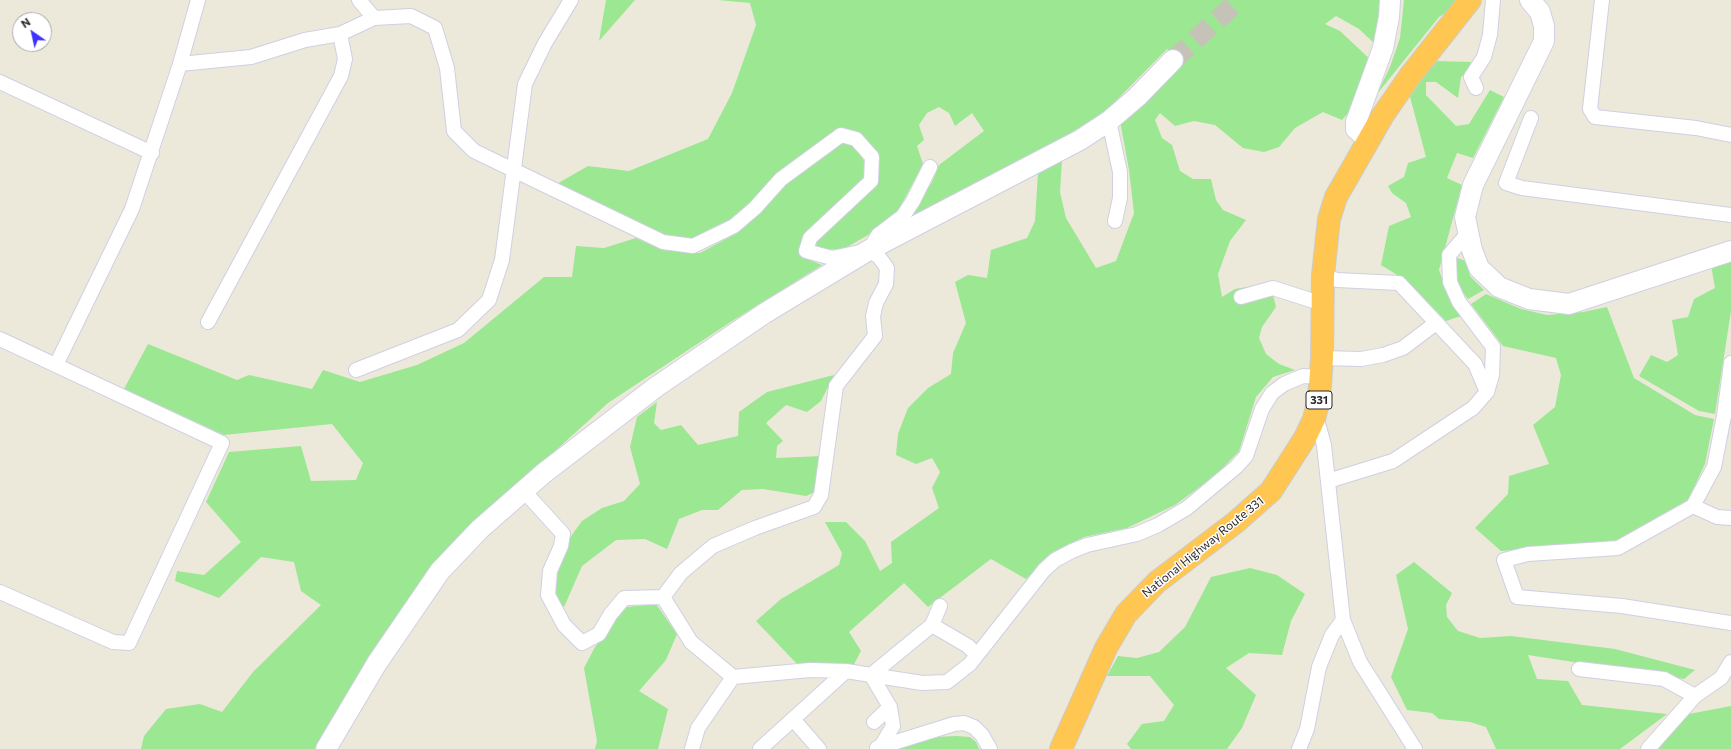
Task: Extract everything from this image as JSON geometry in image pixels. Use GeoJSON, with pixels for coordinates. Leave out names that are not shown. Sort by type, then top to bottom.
{"type":"FeatureCollection","features":[{"type":"Feature","properties":{"kind":"highway","name":"National Highway Route 331"},"geometry":{"type":"LineString","coordinates":[[1061,749],[1106,648],[1126,614],[1157,582],[1236,522],[1271,491],[1296,454],[1314,419],[1319,399],[1322,367],[1323,275],[1329,219],[1336,197],[1368,140],[1410,76],[1470,0]]}},
{"type":"Feature","properties":{"kind":"street"},"geometry":{"type":"LineString","coordinates":[[56,365],[132,209],[180,64],[198,0]]}},
{"type":"Feature","properties":{"kind":"street"},"geometry":{"type":"LineString","coordinates":[[359,0],[374,18]]}},
{"type":"Feature","properties":{"kind":"street"},"geometry":{"type":"LineString","coordinates":[[356,370],[458,330],[489,300],[502,260],[525,84],[545,42],[571,0]]}},
{"type":"Feature","properties":{"kind":"street"},"geometry":{"type":"LineString","coordinates":[[1368,140],[1356,129],[1356,122],[1383,48],[1389,17],[1390,0]]}},
{"type":"Feature","properties":{"kind":"street"},"geometry":{"type":"LineString","coordinates":[[1476,88],[1471,77],[1484,58],[1490,35],[1493,0]]}},
{"type":"Feature","properties":{"kind":"street"},"geometry":{"type":"LineString","coordinates":[[1530,0],[1540,12],[1544,26],[1544,41],[1473,185],[1465,217],[1472,250],[1479,268],[1499,287],[1529,299],[1569,304],[1731,251]]}},
{"type":"Feature","properties":{"kind":"street"},"geometry":{"type":"LineString","coordinates":[[1602,0],[1590,109],[1595,117],[1696,128],[1731,135]]}},
{"type":"Feature","properties":{"kind":"street"},"geometry":{"type":"LineString","coordinates":[[180,64],[251,57],[305,40],[340,34],[374,18],[411,16],[435,28],[447,68],[454,131],[474,151],[663,242],[693,246],[734,226],[755,208],[781,178],[841,135],[856,139],[872,157],[871,181],[810,238],[806,250],[832,258],[869,250],[878,235],[903,216],[913,201],[930,167]]}},
{"type":"Feature","properties":{"kind":"street"},"geometry":{"type":"LineString","coordinates":[[208,322],[341,76],[345,59],[340,34]]}},
{"type":"Feature","properties":{"kind":"street"},"geometry":{"type":"LineString","coordinates":[[326,749],[377,663],[440,571],[480,530],[544,473],[656,387],[765,312],[869,250],[1080,140],[1109,121],[1137,97],[1173,60]]}},
{"type":"Feature","properties":{"kind":"street"},"geometry":{"type":"LineString","coordinates":[[0,82],[152,152]]}},
{"type":"Feature","properties":{"kind":"street"},"geometry":{"type":"LineString","coordinates":[[1531,118],[1506,183],[1522,188],[1731,215]]}},
{"type":"Feature","properties":{"kind":"street"},"geometry":{"type":"LineString","coordinates":[[1109,121],[1120,172],[1120,198],[1115,221]]}},
{"type":"Feature","properties":{"kind":"street"},"geometry":{"type":"LineString","coordinates":[[1328,480],[1393,461],[1473,408],[1487,392],[1492,375],[1493,346],[1459,302],[1450,282],[1449,255],[1468,233]]}},
{"type":"Feature","properties":{"kind":"street"},"geometry":{"type":"LineString","coordinates":[[663,597],[681,573],[713,546],[755,528],[814,507],[822,495],[836,386],[875,336],[873,316],[876,302],[886,284],[887,268],[879,257],[869,250]]}},
{"type":"Feature","properties":{"kind":"street"},"geometry":{"type":"LineString","coordinates":[[1323,275],[1337,280],[1399,283],[1475,364],[1487,392]]}},
{"type":"Feature","properties":{"kind":"street"},"geometry":{"type":"LineString","coordinates":[[1241,297],[1273,288],[1323,304]]}},
{"type":"Feature","properties":{"kind":"street"},"geometry":{"type":"LineString","coordinates":[[663,597],[691,642],[734,677],[810,670],[846,671],[922,683],[947,682],[970,664],[978,655],[1044,570],[1055,560],[1072,550],[1087,545],[1137,534],[1158,525],[1187,508],[1236,467],[1246,456],[1262,409],[1272,393],[1284,384],[1322,367],[1383,355],[1403,348],[1436,323]]}},
{"type":"Feature","properties":{"kind":"street"},"geometry":{"type":"LineString","coordinates":[[0,338],[222,443],[129,643],[113,642],[0,592]]}},
{"type":"Feature","properties":{"kind":"street"},"geometry":{"type":"LineString","coordinates":[[1731,363],[1724,416],[1714,467],[1693,506],[1618,548],[1528,554],[1504,560],[1517,597],[1622,606],[1731,623]]}},
{"type":"Feature","properties":{"kind":"street"},"geometry":{"type":"LineString","coordinates":[[1314,419],[1319,427],[1324,445],[1343,620],[1360,662],[1415,749]]}},
{"type":"Feature","properties":{"kind":"street"},"geometry":{"type":"LineString","coordinates":[[524,491],[563,534],[561,546],[550,571],[548,595],[564,625],[582,643],[599,634],[610,615],[624,598],[663,597]]}},
{"type":"Feature","properties":{"kind":"street"},"geometry":{"type":"LineString","coordinates":[[1693,506],[1717,517],[1731,518]]}},
{"type":"Feature","properties":{"kind":"street"},"geometry":{"type":"LineString","coordinates":[[871,675],[932,625],[940,606]]}},
{"type":"Feature","properties":{"kind":"street"},"geometry":{"type":"LineString","coordinates":[[1299,749],[1307,729],[1319,667],[1332,635],[1343,620]]}},
{"type":"Feature","properties":{"kind":"street"},"geometry":{"type":"LineString","coordinates":[[932,625],[968,646],[978,655]]}},
{"type":"Feature","properties":{"kind":"street"},"geometry":{"type":"LineString","coordinates":[[1648,749],[1695,696],[1721,678],[1731,662]]}},
{"type":"Feature","properties":{"kind":"street"},"geometry":{"type":"LineString","coordinates":[[1579,669],[1664,679],[1695,696]]}},
{"type":"Feature","properties":{"kind":"street"},"geometry":{"type":"LineString","coordinates":[[760,749],[846,671]]}},
{"type":"Feature","properties":{"kind":"street"},"geometry":{"type":"LineString","coordinates":[[871,675],[890,707],[893,726],[878,748]]}},
{"type":"Feature","properties":{"kind":"street"},"geometry":{"type":"LineString","coordinates":[[692,749],[698,728],[734,677]]}},
{"type":"Feature","properties":{"kind":"street"},"geometry":{"type":"LineString","coordinates":[[874,722],[890,707]]}},
{"type":"Feature","properties":{"kind":"street"},"geometry":{"type":"LineString","coordinates":[[793,719],[819,749]]}},
{"type":"Feature","properties":{"kind":"street"},"geometry":{"type":"LineString","coordinates":[[878,748],[954,724],[964,723],[974,727],[982,735],[990,749]]}},
{"type":"Feature","properties":{"kind":"green space"},"geometry":{"type":"Polygon","coordinates":[[[606,0],[635,0],[599,41],[606,0]]]}},
{"type":"Feature","properties":{"kind":"green space"},"geometry":{"type":"Polygon","coordinates":[[[718,0],[1383,0],[1375,44],[1359,29],[1336,16],[1325,24],[1340,31],[1372,61],[1351,110],[1342,120],[1323,112],[1295,128],[1279,147],[1264,152],[1243,148],[1215,125],[1194,121],[1175,126],[1160,113],[1155,120],[1162,138],[1172,145],[1180,171],[1193,179],[1211,179],[1216,200],[1223,210],[1246,220],[1230,241],[1218,274],[1222,297],[1235,289],[1270,283],[1276,307],[1262,327],[1259,338],[1266,354],[1279,364],[1295,370],[1273,377],[1256,397],[1239,451],[1216,475],[1175,505],[1127,528],[1084,537],[1053,552],[1026,579],[991,559],[928,607],[904,583],[849,632],[861,651],[853,666],[798,665],[756,621],[781,599],[839,565],[842,553],[825,522],[846,522],[865,541],[880,571],[892,563],[891,542],[939,508],[932,488],[940,472],[932,458],[916,464],[896,455],[898,434],[908,408],[928,388],[951,374],[953,353],[966,323],[955,282],[968,275],[987,278],[991,250],[1027,238],[1035,221],[1038,172],[1062,160],[1060,192],[1066,218],[1096,268],[1116,261],[1134,213],[1129,170],[1120,121],[1182,63],[1167,49],[1105,112],[1027,161],[908,220],[932,182],[939,165],[984,131],[972,113],[955,126],[949,113],[939,107],[927,113],[919,125],[924,140],[917,146],[923,164],[898,211],[868,235],[842,250],[814,248],[815,241],[875,186],[877,156],[842,128],[729,222],[692,240],[664,237],[555,185],[588,166],[629,171],[708,139],[732,93],[756,25],[750,3],[718,0]]]}},
{"type":"Feature","properties":{"kind":"green space"},"geometry":{"type":"Polygon","coordinates":[[[1404,0],[1460,0],[1456,6],[1439,17],[1377,94],[1390,67],[1400,38],[1404,0]]]}},
{"type":"Feature","properties":{"kind":"green space"},"geometry":{"type":"Polygon","coordinates":[[[1435,61],[1472,62],[1467,73],[1461,77],[1458,98],[1436,82],[1426,82],[1426,95],[1456,126],[1469,124],[1490,90],[1504,97],[1473,158],[1457,153],[1447,178],[1462,185],[1439,270],[1450,300],[1461,316],[1446,321],[1407,281],[1381,265],[1389,226],[1411,217],[1406,203],[1392,193],[1388,186],[1404,177],[1408,163],[1426,157],[1409,93],[1435,61]]]}},
{"type":"Feature","properties":{"kind":"green space"},"geometry":{"type":"Polygon","coordinates":[[[840,143],[856,146],[864,161],[865,182],[803,236],[800,256],[822,265],[729,323],[608,403],[471,527],[418,585],[368,657],[317,749],[141,749],[144,736],[166,709],[200,704],[222,712],[253,672],[321,605],[301,591],[294,562],[261,557],[219,598],[175,581],[177,571],[204,575],[241,542],[206,502],[229,452],[301,446],[311,481],[356,480],[363,463],[332,424],[224,435],[124,389],[148,344],[237,380],[249,375],[312,389],[323,370],[360,382],[417,365],[464,343],[544,277],[572,277],[576,246],[604,248],[636,238],[663,250],[700,253],[735,234],[759,214],[786,183],[840,143]]]}},
{"type":"Feature","properties":{"kind":"green space"},"geometry":{"type":"Polygon","coordinates":[[[1457,258],[1466,261],[1470,276],[1484,290],[1468,299],[1458,286],[1455,271],[1457,258]]]}},
{"type":"Feature","properties":{"kind":"green space"},"geometry":{"type":"Polygon","coordinates":[[[1731,259],[1731,311],[1715,414],[1699,411],[1639,376],[1651,355],[1667,362],[1678,355],[1672,320],[1688,317],[1694,299],[1715,288],[1711,265],[1731,259]]]}},
{"type":"Feature","properties":{"kind":"green space"},"geometry":{"type":"Polygon","coordinates":[[[1486,294],[1521,309],[1547,315],[1583,312],[1607,307],[1634,378],[1695,415],[1714,419],[1705,464],[1688,500],[1616,541],[1501,551],[1475,528],[1508,494],[1509,476],[1549,464],[1533,425],[1555,407],[1561,375],[1556,358],[1503,346],[1471,304],[1486,294]]]}},
{"type":"Feature","properties":{"kind":"green space"},"geometry":{"type":"Polygon","coordinates":[[[834,375],[821,401],[807,412],[786,405],[766,423],[783,441],[777,446],[776,458],[822,456],[815,492],[806,496],[763,489],[742,490],[718,510],[702,510],[679,519],[667,549],[645,539],[616,540],[582,566],[564,607],[553,595],[554,573],[569,539],[582,521],[602,508],[624,501],[640,484],[630,447],[637,417],[657,402],[654,423],[661,430],[681,425],[698,445],[738,436],[739,412],[767,392],[834,375]]]}},
{"type":"Feature","properties":{"kind":"green space"},"geometry":{"type":"Polygon","coordinates":[[[1414,562],[1452,593],[1446,605],[1447,617],[1458,631],[1480,638],[1511,636],[1615,649],[1695,670],[1684,679],[1528,655],[1537,679],[1568,681],[1582,705],[1667,714],[1620,749],[1496,749],[1486,727],[1470,722],[1439,719],[1432,713],[1407,710],[1391,677],[1408,629],[1396,575],[1414,562]]]}},
{"type":"Feature","properties":{"kind":"green space"},"geometry":{"type":"Polygon","coordinates":[[[1250,568],[1277,575],[1305,594],[1291,621],[1282,655],[1249,653],[1226,668],[1256,695],[1242,728],[1227,749],[1131,749],[1127,744],[1142,724],[1164,721],[1174,705],[1150,676],[1107,676],[1118,656],[1137,658],[1159,652],[1185,627],[1211,577],[1250,568]]]}},
{"type":"Feature","properties":{"kind":"green space"},"geometry":{"type":"Polygon","coordinates":[[[656,604],[677,634],[666,660],[639,691],[668,709],[658,749],[595,749],[597,741],[584,668],[595,647],[627,607],[656,604]]]}},
{"type":"Feature","properties":{"kind":"green space"},"geometry":{"type":"Polygon","coordinates":[[[1731,706],[1731,749],[1656,749],[1689,714],[1731,706]]]}},
{"type":"Feature","properties":{"kind":"green space"},"geometry":{"type":"Polygon","coordinates":[[[935,737],[970,737],[976,742],[979,749],[897,749],[935,737]]]}},
{"type":"Feature","properties":{"kind":"tunnel"},"geometry":{"type":"LineString","coordinates":[[1173,60],[1239,0]]}}]}
